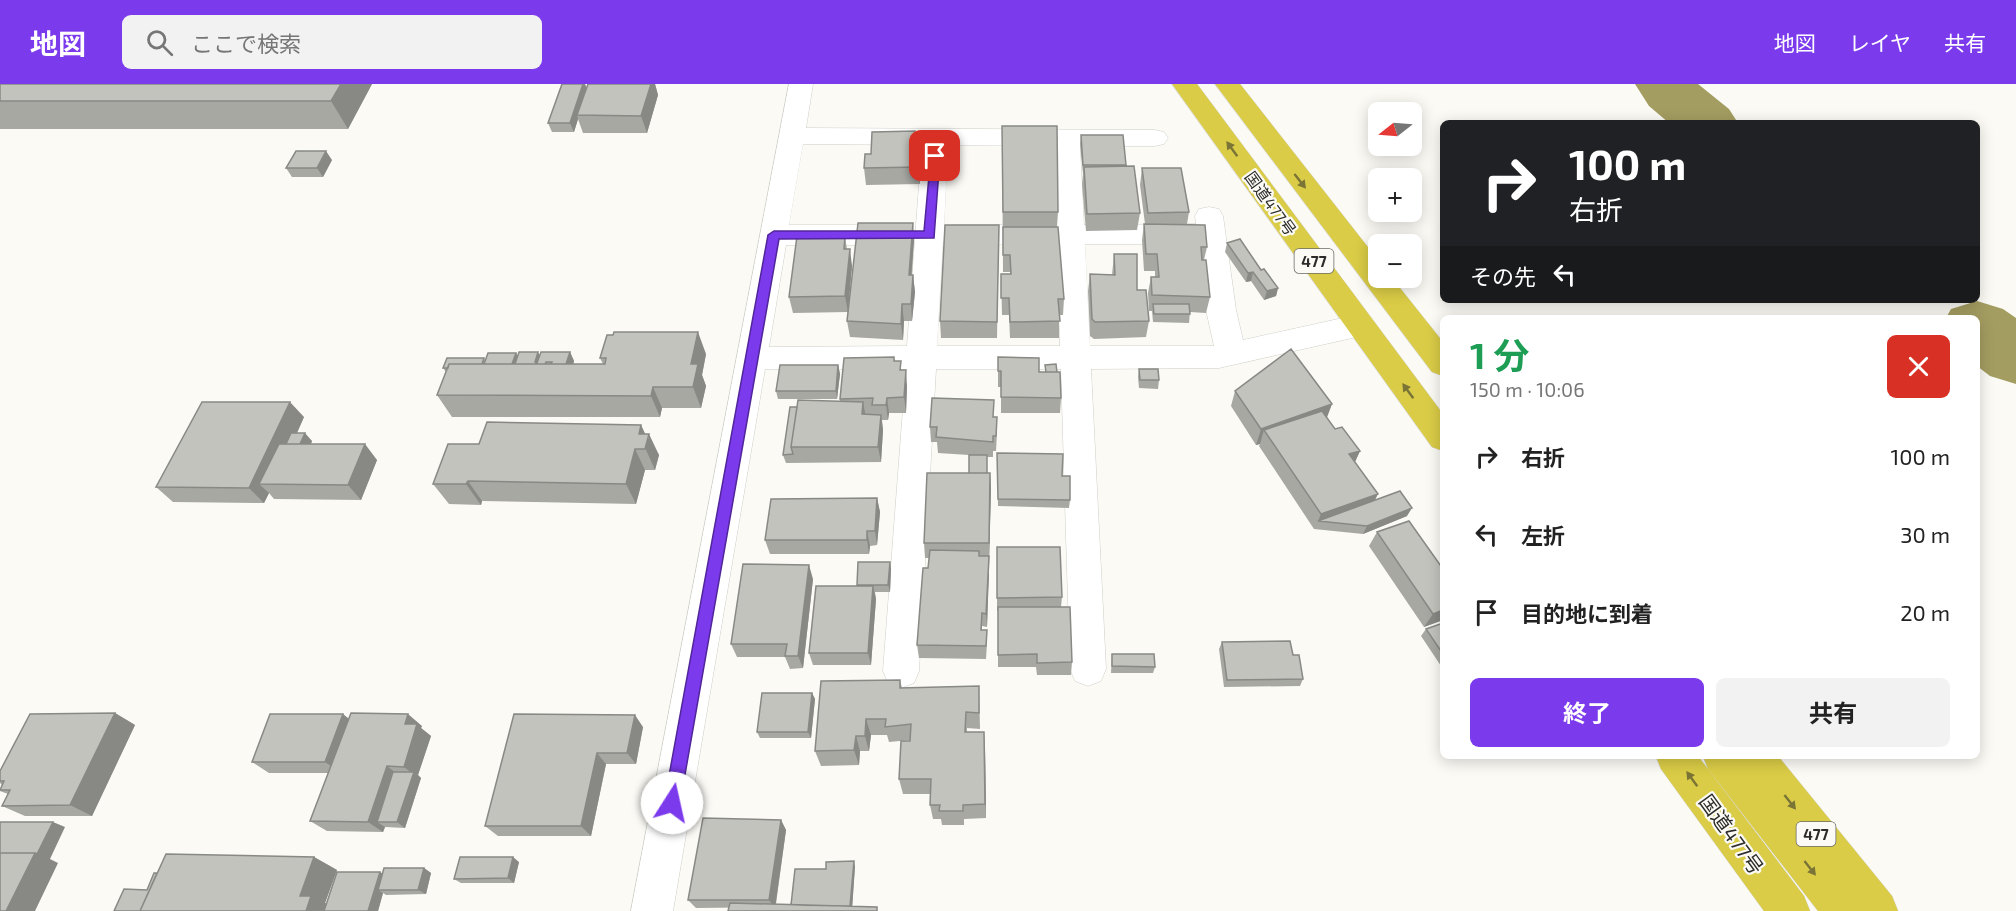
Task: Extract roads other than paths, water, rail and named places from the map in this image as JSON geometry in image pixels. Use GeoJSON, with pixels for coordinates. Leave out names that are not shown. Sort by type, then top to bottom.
{"type":"FeatureCollection","features":[{"type":"Feature","properties":{"kind":"highway","name":"国道477号"},"geometry":{"type":"LineString","coordinates":[[1185,84],[1440,434]]}},
{"type":"Feature","properties":{"kind":"highway","name":"477"},"geometry":{"type":"LineString","coordinates":[[1227,84],[1440,360]]}},
{"type":"Feature","properties":{"kind":"highway","name":"国道477号"},"geometry":{"type":"LineString","coordinates":[[1677,759],[1789,911]]}},
{"type":"Feature","properties":{"kind":"highway"},"geometry":{"type":"LineString","coordinates":[[1724,759],[1844,911]]}},
{"type":"Feature","properties":{"kind":"highway","name":"477"},"geometry":{"type":"LineString","coordinates":[[1756,759],[1877,911]]}},
{"type":"Feature","properties":{"kind":"street"},"geometry":{"type":"LineString","coordinates":[[652,911],[801,84]]}},
{"type":"Feature","properties":{"kind":"street"},"geometry":{"type":"LineString","coordinates":[[792,136],[1155,138]]}},
{"type":"Feature","properties":{"kind":"street"},"geometry":{"type":"LineString","coordinates":[[901,671],[936,136]]}},
{"type":"Feature","properties":{"kind":"street"},"geometry":{"type":"LineString","coordinates":[[1067,137],[1088,669]]}},
{"type":"Feature","properties":{"kind":"street"},"geometry":{"type":"LineString","coordinates":[[774,235],[1071,236],[1210,225],[1221,310],[1231,355]]}},
{"type":"Feature","properties":{"kind":"street"},"geometry":{"type":"LineString","coordinates":[[752,358],[1219,357],[1361,326]]}},
{"type":"Feature","properties":{"kind":"waterway"},"geometry":{"type":"LineString","coordinates":[[1665,84],[1671,93],[1703,120]]}},
{"type":"Feature","properties":{"kind":"waterway"},"geometry":{"type":"LineString","coordinates":[[1980,330],[2016,356]]}}]}
